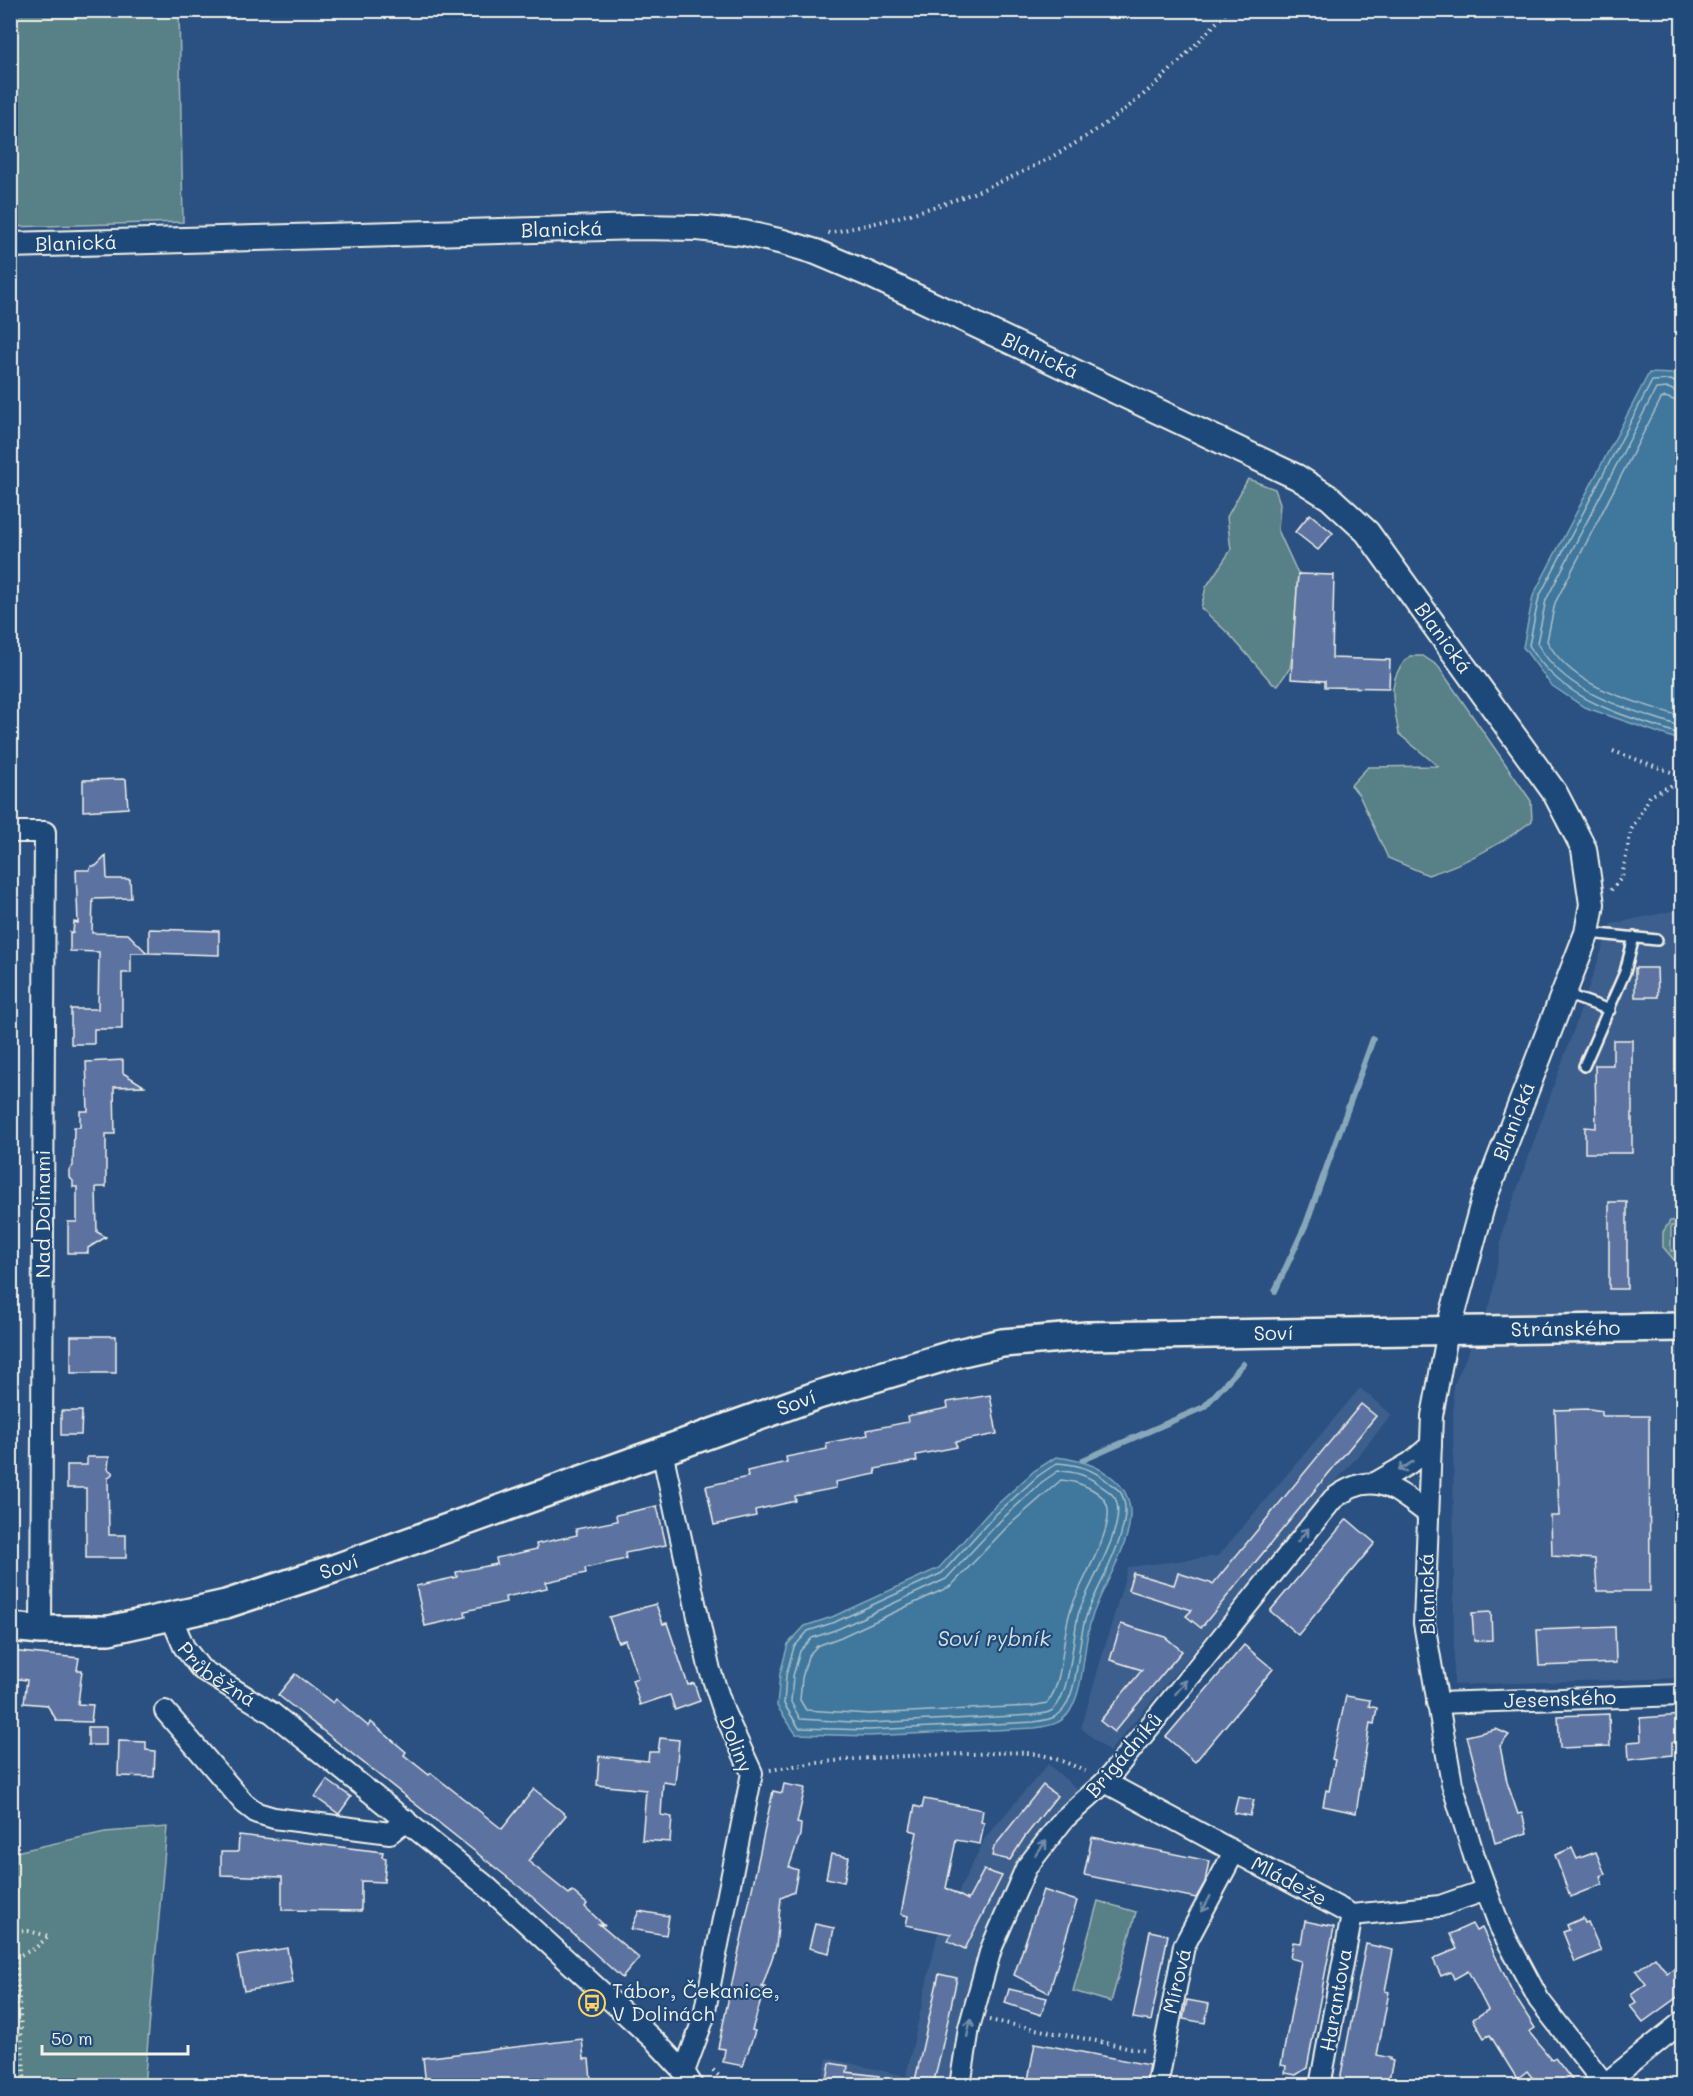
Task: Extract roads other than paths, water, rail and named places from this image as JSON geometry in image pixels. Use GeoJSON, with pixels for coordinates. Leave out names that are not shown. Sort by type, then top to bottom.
{"type":"FeatureCollection","features":[{"type":"Feature","properties":{"kind":"main road","name":"Stránského"},"geometry":{"type":"LineString","coordinates":[[1448,1331],[1683,1327]]}},
{"type":"Feature","properties":{"kind":"main road","name":"Soví"},"geometry":{"type":"LineString","coordinates":[[171,1617],[226,1604],[325,1571],[818,1395],[958,1353],[1002,1343],[1087,1336],[1448,1331]]}},
{"type":"Feature","properties":{"kind":"main road","name":"Průběžná"},"geometry":{"type":"LineString","coordinates":[[10,1627],[41,1630],[109,1630],[171,1617]]}},
{"type":"Feature","properties":{"kind":"street","name":"Blanická"},"geometry":{"type":"LineString","coordinates":[[10,245],[639,227],[697,228],[744,233],[816,252],[1297,477],[1330,498],[1367,532],[1555,793],[1584,849],[1590,879],[1588,923],[1565,994],[1484,1199],[1448,1331],[1432,1416],[1424,1623],[1452,1784],[1500,1927],[1539,2000],[1605,2085]]}},
{"type":"Feature","properties":{"kind":"street","name":"Nad Dolinami"},"geometry":{"type":"LineString","coordinates":[[10,832],[45,832],[41,1630]]}},
{"type":"Feature","properties":{"kind":"street","name":"Brigádníků"},"geometry":{"type":"LineString","coordinates":[[960,2085],[969,2028],[991,1948],[1026,1868],[1064,1819],[1105,1782],[1327,1505],[1353,1486],[1377,1482],[1410,1463],[1431,1445]]}},
{"type":"Feature","properties":{"kind":"street","name":"Doliny"},"geometry":{"type":"LineString","coordinates":[[662,1451],[709,1667],[724,1712],[752,1773],[703,2020],[689,2079]]}},
{"type":"Feature","properties":{"kind":"street"},"geometry":{"type":"LineString","coordinates":[[1377,1482],[1405,1496],[1428,1513]]}},
{"type":"Feature","properties":{"kind":"street","name":"Průběžná"},"geometry":{"type":"LineString","coordinates":[[171,1617],[184,1647],[201,1669],[272,1713],[494,1892],[626,2013],[689,2079]]}},
{"type":"Feature","properties":{"kind":"street","name":"Jesenského"},"geometry":{"type":"LineString","coordinates":[[1437,1703],[1683,1695]]}},
{"type":"Feature","properties":{"kind":"street"},"geometry":{"type":"LineString","coordinates":[[165,1712],[244,1803],[257,1813],[274,1818],[390,1833],[406,1820]]}},
{"type":"Feature","properties":{"kind":"street","name":"Mládeže"},"geometry":{"type":"LineString","coordinates":[[1105,1782],[1352,1915]]}},
{"type":"Feature","properties":{"kind":"street","name":"Mírová"},"geometry":{"type":"LineString","coordinates":[[1157,2085],[1184,1946],[1234,1852]]}},
{"type":"Feature","properties":{"kind":"street"},"geometry":{"type":"LineString","coordinates":[[1352,1915],[1440,1906],[1486,1890]]}},
{"type":"Feature","properties":{"kind":"street","name":"Harantova"},"geometry":{"type":"LineString","coordinates":[[1320,2085],[1352,1915]]}},
{"type":"Feature","properties":{"kind":"street"},"geometry":{"type":"LineString","coordinates":[[1605,2085],[1683,2022]]}},
{"type":"Feature","properties":{"kind":"lane"},"geometry":{"type":"LineString","coordinates":[[1588,923],[1634,937],[1657,940]]}},
{"type":"Feature","properties":{"kind":"lane"},"geometry":{"type":"LineString","coordinates":[[1584,1066],[1625,972],[1634,937]]}},
{"type":"Feature","properties":{"kind":"lane"},"geometry":{"type":"LineString","coordinates":[[1565,994],[1610,1010]]}},
{"type":"Feature","properties":{"kind":"water"},"geometry":{"type":"Polygon","coordinates":[[[1649,373],[1674,374],[1682,383],[1682,741],[1584,707],[1551,685],[1523,647],[1533,596],[1649,373]]]}},
{"type":"Feature","properties":{"kind":"water","name":"Soví rybník"},"geometry":{"type":"Polygon","coordinates":[[[1056,1457],[1087,1464],[1114,1479],[1126,1493],[1130,1510],[1129,1528],[1123,1546],[1092,1617],[1079,1689],[1067,1715],[1055,1724],[1035,1728],[869,1736],[796,1734],[777,1706],[780,1674],[788,1644],[805,1626],[832,1617],[939,1568],[990,1511],[1034,1471],[1056,1457]]]}},
{"type":"Feature","properties":{"kind":"waterway"},"geometry":{"type":"LineString","coordinates":[[1275,1291],[1306,1224],[1373,1039]]}},
{"type":"Feature","properties":{"kind":"waterway"},"geometry":{"type":"LineString","coordinates":[[1083,1460],[1204,1407],[1243,1364]]}},
{"type":"Feature","properties":{"kind":"place","name":"Tábor, Čekanice, V Dolinách"},"geometry":{"type":"Point","coordinates":[592,2003]}}]}
